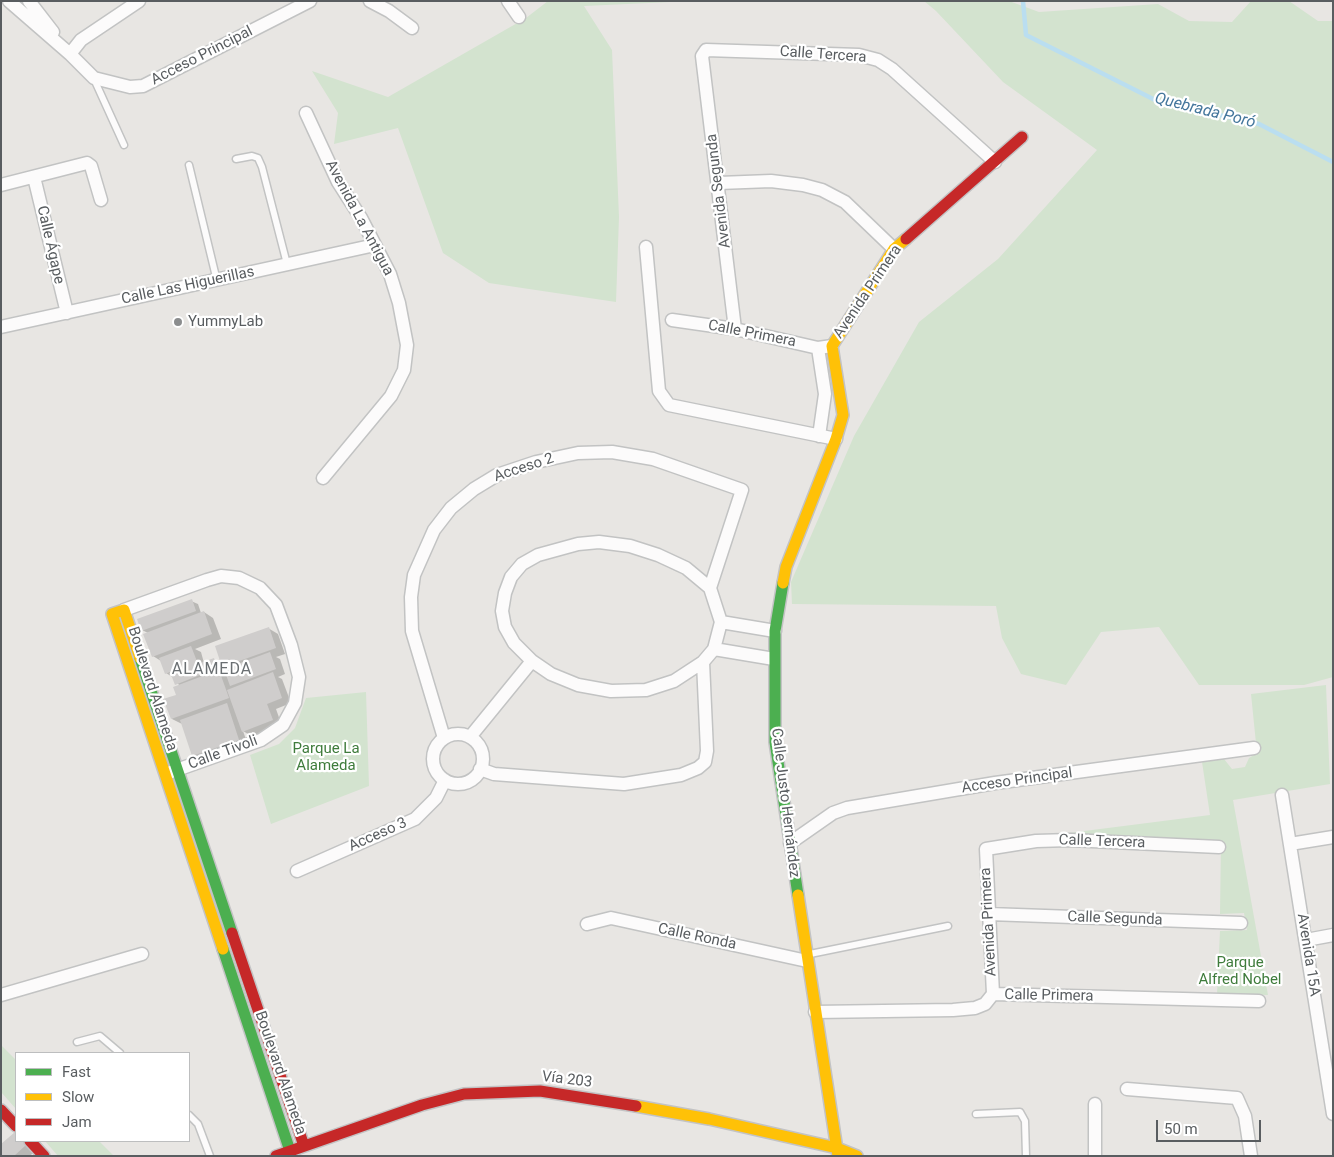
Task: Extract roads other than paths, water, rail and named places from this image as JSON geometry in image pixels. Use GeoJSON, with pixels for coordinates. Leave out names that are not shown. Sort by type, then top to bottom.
{"type":"FeatureCollection","features":[{"type":"Feature","properties":{"kind":"street","name":"Acceso Principal"},"geometry":{"type":"LineString","coordinates":[[9,1],[70,54],[94,78],[121,86],[143,86],[310,1]]}},
{"type":"Feature","properties":{"kind":"street","name":"Acceso Principal"},"geometry":{"type":"LineString","coordinates":[[29,1],[70,54]]}},
{"type":"Feature","properties":{"kind":"street"},"geometry":{"type":"LineString","coordinates":[[70,54],[81,40],[139,1]]}},
{"type":"Feature","properties":{"kind":"street"},"geometry":{"type":"LineString","coordinates":[[370,1],[389,11],[412,28]]}},
{"type":"Feature","properties":{"kind":"street"},"geometry":{"type":"LineString","coordinates":[[508,1],[519,17]]}},
{"type":"Feature","properties":{"kind":"street","name":"Calle Tercera"},"geometry":{"type":"LineString","coordinates":[[703,52],[806,52],[859,55],[878,60],[892,69],[995,162]]}},
{"type":"Feature","properties":{"kind":"street","name":"Avenida Segunda"},"geometry":{"type":"LineString","coordinates":[[703,52],[735,329]]}},
{"type":"Feature","properties":{"kind":"street","name":"Avenida La Antigua"},"geometry":{"type":"LineString","coordinates":[[306,113],[338,182],[362,218],[390,274],[399,303],[407,345],[404,370],[391,396],[323,478]]}},
{"type":"Feature","properties":{"kind":"street","name":"Avenida Primera"},"geometry":{"type":"LineString","coordinates":[[836,439],[843,415],[843,404],[832,346],[894,250],[1022,137]]}},
{"type":"Feature","properties":{"kind":"street"},"geometry":{"type":"LineString","coordinates":[[1,185],[87,163],[91,166],[101,200]]}},
{"type":"Feature","properties":{"kind":"street","name":"Calle Ágape"},"geometry":{"type":"LineString","coordinates":[[34,177],[66,313]]}},
{"type":"Feature","properties":{"kind":"street"},"geometry":{"type":"LineString","coordinates":[[719,183],[771,181],[803,184],[822,190],[845,202],[894,250]]}},
{"type":"Feature","properties":{"kind":"street","name":"Calle Las Higuerillas"},"geometry":{"type":"LineString","coordinates":[[1,327],[375,245]]}},
{"type":"Feature","properties":{"kind":"street"},"geometry":{"type":"LineString","coordinates":[[646,247],[659,391],[662,398],[669,405],[836,439]]}},
{"type":"Feature","properties":{"kind":"street","name":"Calle Primera"},"geometry":{"type":"LineString","coordinates":[[672,320],[735,329],[818,348],[832,346]]}},
{"type":"Feature","properties":{"kind":"street","name":"Avenida Primera"},"geometry":{"type":"LineString","coordinates":[[818,348],[825,394],[819,436]]}},
{"type":"Feature","properties":{"kind":"street","name":"Calle Justo Hernández"},"geometry":{"type":"LineString","coordinates":[[836,439],[786,567],[775,631],[774,659],[775,742],[806,958],[838,1152]]}},
{"type":"Feature","properties":{"kind":"street","name":"Acceso 2"},"geometry":{"type":"LineString","coordinates":[[444,738],[412,630],[411,597],[414,575],[434,530],[451,508],[474,489],[496,475],[536,462],[578,453],[612,452],[652,459],[742,490],[710,588]]}},
{"type":"Feature","properties":{"kind":"street"},"geometry":{"type":"LineString","coordinates":[[599,542],[630,546],[658,555],[686,568],[710,588],[721,622],[714,649],[703,662],[674,681],[646,690],[611,691],[578,685],[551,674],[532,661],[514,643],[505,626],[502,611],[505,593],[511,577],[522,564],[538,555],[578,544],[599,542]]}},
{"type":"Feature","properties":{"kind":"street","name":"Calle Tivoli"},"geometry":{"type":"LineString","coordinates":[[124,610],[221,576],[239,578],[260,588],[276,606],[291,644],[299,677],[295,703],[283,725],[261,740],[165,774]]}},
{"type":"Feature","properties":{"kind":"street","name":"Boulevard Alameda"},"geometry":{"type":"LineString","coordinates":[[290,1151],[112,614],[124,610],[304,1146]]}},
{"type":"Feature","properties":{"kind":"street"},"geometry":{"type":"LineString","coordinates":[[721,622],[775,631]]}},
{"type":"Feature","properties":{"kind":"street"},"geometry":{"type":"LineString","coordinates":[[714,649],[774,659]]}},
{"type":"Feature","properties":{"kind":"street"},"geometry":{"type":"LineString","coordinates":[[470,737],[532,661]]}},
{"type":"Feature","properties":{"kind":"street"},"geometry":{"type":"LineString","coordinates":[[480,769],[494,774],[624,784],[681,775],[698,768],[705,762],[707,751],[703,662]]}},
{"type":"Feature","properties":{"kind":"street"},"geometry":{"type":"LineString","coordinates":[[456,734],[470,737],[480,747],[482,762],[476,776],[461,784],[445,780],[434,768],[433,760],[438,744],[444,738],[456,734]]}},
{"type":"Feature","properties":{"kind":"street","name":"Acceso Principal"},"geometry":{"type":"LineString","coordinates":[[790,843],[833,813],[847,808],[995,783],[1254,748]]}},
{"type":"Feature","properties":{"kind":"street","name":"Acceso 3"},"geometry":{"type":"LineString","coordinates":[[296,872],[415,818],[436,798],[445,780]]}},
{"type":"Feature","properties":{"kind":"street","name":"Avenida 15A"},"geometry":{"type":"LineString","coordinates":[[1282,795],[1306,940],[1327,1036],[1333,1114]]}},
{"type":"Feature","properties":{"kind":"street"},"geometry":{"type":"LineString","coordinates":[[1290,844],[1333,837]]}},
{"type":"Feature","properties":{"kind":"street","name":"Calle Tercera"},"geometry":{"type":"LineString","coordinates":[[986,849],[1036,841],[1070,840],[1219,847]]}},
{"type":"Feature","properties":{"kind":"street","name":"Avenida Primera"},"geometry":{"type":"LineString","coordinates":[[986,849],[993,994]]}},
{"type":"Feature","properties":{"kind":"street"},"geometry":{"type":"LineString","coordinates":[[204,894],[218,890]]}},
{"type":"Feature","properties":{"kind":"street","name":"Calle Segunda"},"geometry":{"type":"LineString","coordinates":[[989,914],[1241,923]]}},
{"type":"Feature","properties":{"kind":"street","name":"Calle Ronda"},"geometry":{"type":"LineString","coordinates":[[587,924],[611,918],[806,958]]}},
{"type":"Feature","properties":{"kind":"street"},"geometry":{"type":"LineString","coordinates":[[1306,940],[1333,935]]}},
{"type":"Feature","properties":{"kind":"street"},"geometry":{"type":"LineString","coordinates":[[1,995],[142,954]]}},
{"type":"Feature","properties":{"kind":"street","name":"Calle Primera"},"geometry":{"type":"LineString","coordinates":[[815,1012],[975,1008],[985,1004],[993,994],[1259,1001]]}},
{"type":"Feature","properties":{"kind":"street"},"geometry":{"type":"LineString","coordinates":[[246,1019],[260,1015]]}},
{"type":"Feature","properties":{"kind":"street"},"geometry":{"type":"LineString","coordinates":[[1127,1089],[1237,1098],[1245,1116],[1251,1156]]}},
{"type":"Feature","properties":{"kind":"street","name":"Vía 203"},"geometry":{"type":"LineString","coordinates":[[276,1156],[422,1105],[464,1094],[522,1091],[583,1096],[710,1118],[857,1156]]}},
{"type":"Feature","properties":{"kind":"street"},"geometry":{"type":"LineString","coordinates":[[1095,1104],[1095,1156]]}},
{"type":"Feature","properties":{"kind":"street"},"geometry":{"type":"LineString","coordinates":[[1,1110],[15,1125]]}},
{"type":"Feature","properties":{"kind":"street"},"geometry":{"type":"LineString","coordinates":[[31,1142],[44,1156]]}},
{"type":"Feature","properties":{"kind":"lane"},"geometry":{"type":"LineString","coordinates":[[94,78],[124,144]]}},
{"type":"Feature","properties":{"kind":"lane"},"geometry":{"type":"LineString","coordinates":[[236,159],[252,156],[258,158],[287,264]]}},
{"type":"Feature","properties":{"kind":"lane"},"geometry":{"type":"LineString","coordinates":[[189,165],[217,281]]}},
{"type":"Feature","properties":{"kind":"lane"},"geometry":{"type":"LineString","coordinates":[[806,958],[948,926]]}},
{"type":"Feature","properties":{"kind":"lane"},"geometry":{"type":"LineString","coordinates":[[77,1042],[100,1036],[119,1052]]}},
{"type":"Feature","properties":{"kind":"lane"},"geometry":{"type":"LineString","coordinates":[[976,1114],[1020,1112],[1025,1121],[1026,1156]]}},
{"type":"Feature","properties":{"kind":"lane"},"geometry":{"type":"LineString","coordinates":[[190,1116],[198,1124],[210,1156]]}},
{"type":"Feature","properties":{"kind":"waterway","name":"Quebrada Poró"},"geometry":{"type":"LineString","coordinates":[[1023,1],[1026,35],[1157,101],[1259,124],[1333,162]]}},
{"type":"Feature","properties":{"kind":"place","name":"YummyLab"},"geometry":{"type":"Point","coordinates":[178,322]}},
{"type":"Feature","properties":{"kind":"district","name":"ALAMEDA"},"geometry":{"type":"Point","coordinates":[212,670]}},
{"type":"Feature","properties":{"kind":"park label","name":"Parque La Alameda"},"geometry":{"type":"Point","coordinates":[326,758]}},
{"type":"Feature","properties":{"kind":"park label","name":"Parque Alfred Nobel"},"geometry":{"type":"Point","coordinates":[1240,972]}}]}
